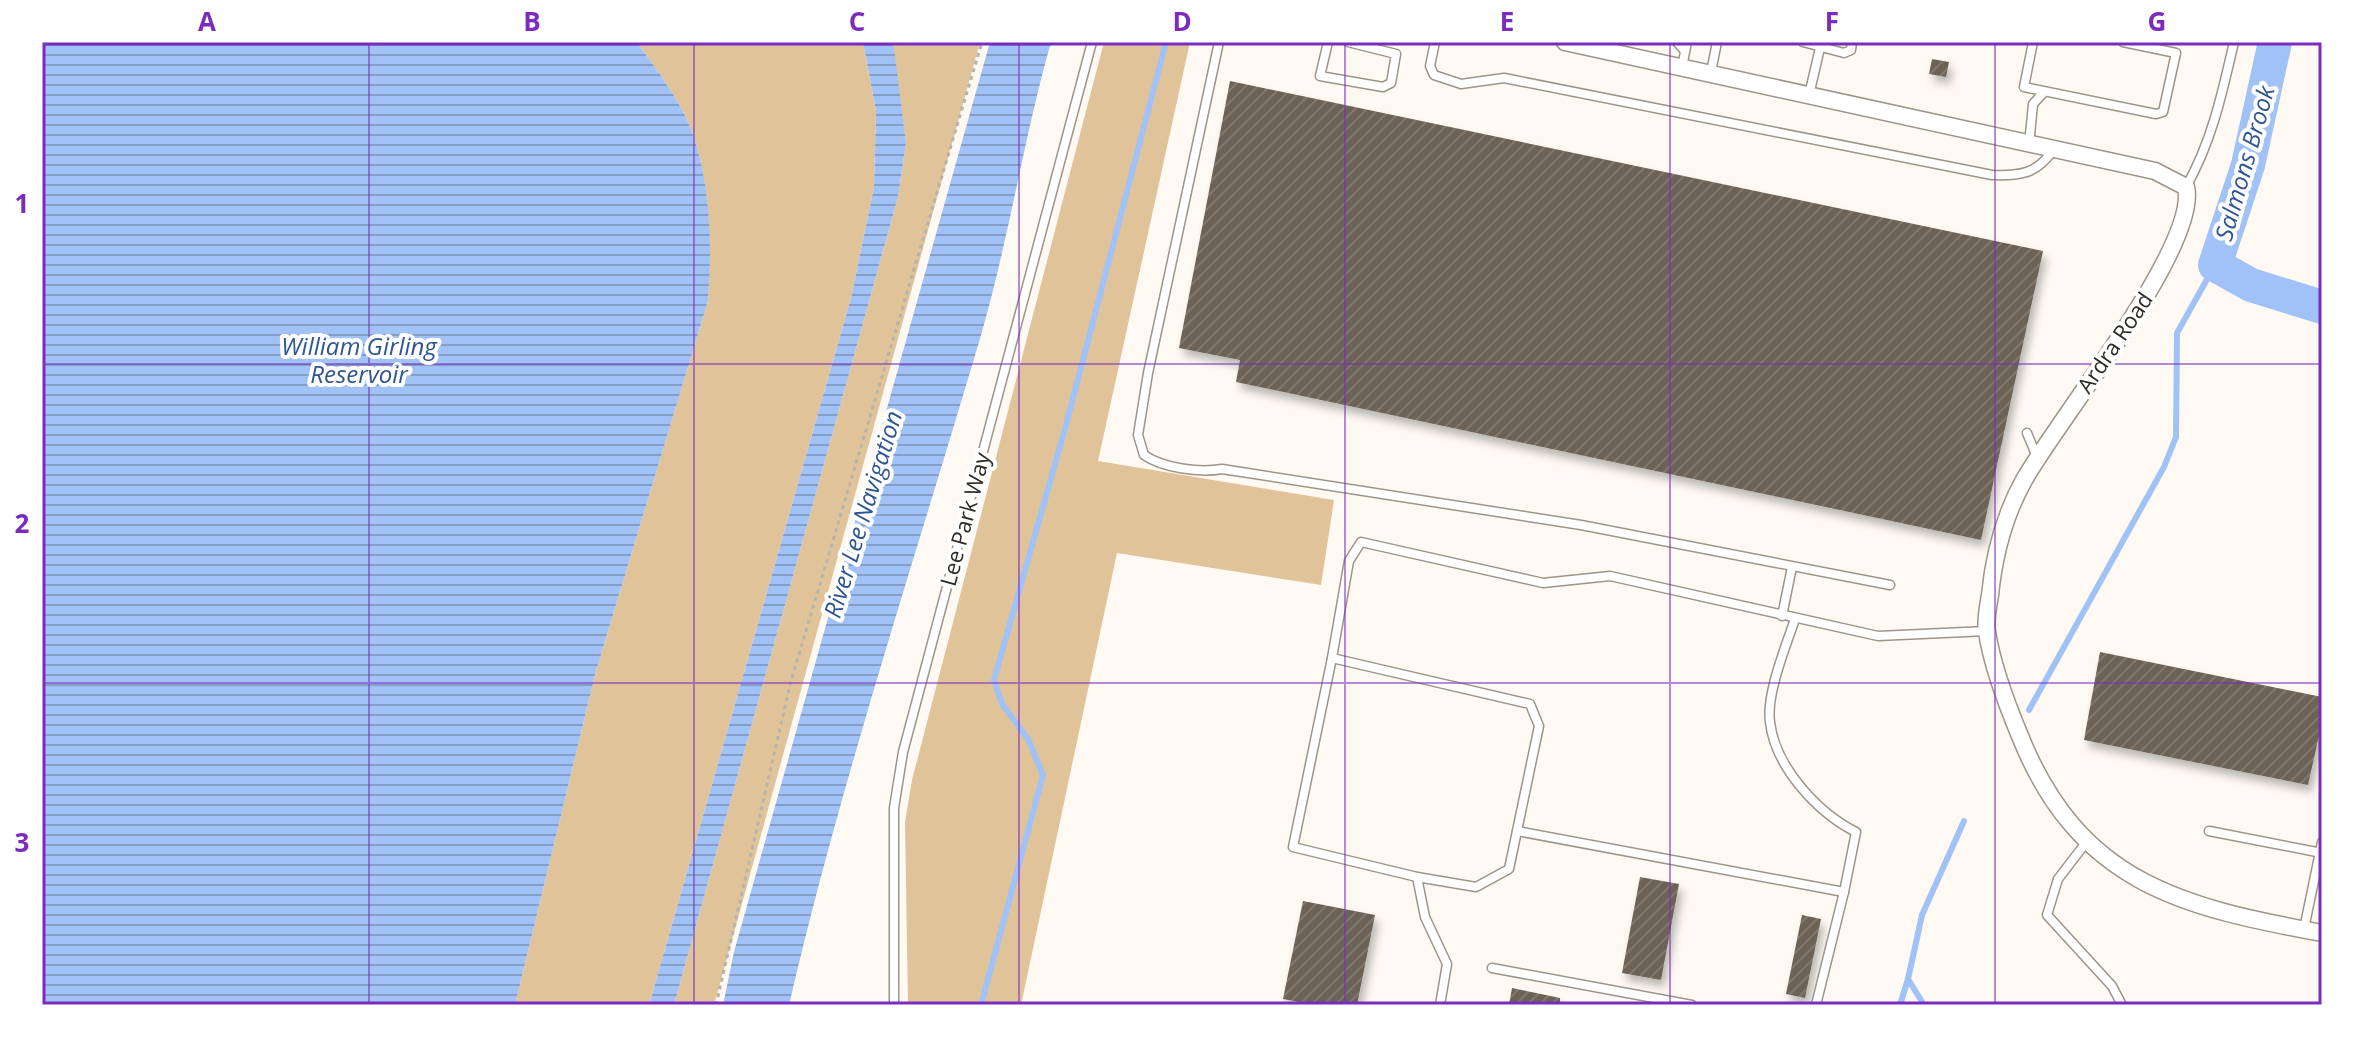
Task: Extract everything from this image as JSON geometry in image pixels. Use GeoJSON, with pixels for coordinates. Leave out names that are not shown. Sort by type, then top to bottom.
{"type":"FeatureCollection","features":[{"type":"Feature","properties":{"kind":"street"},"geometry":{"type":"LineString","coordinates":[[1565,42],[1685,53],[1711,72],[2155,171],[2186,187]]}},
{"type":"Feature","properties":{"kind":"street","name":"Ardra Road"},"geometry":{"type":"LineString","coordinates":[[2186,187],[2189,201],[2185,217],[2154,282],[2037,458],[2006,521],[1993,564],[1987,631],[2007,703],[2029,759],[2057,805],[2088,840],[2125,871],[2163,893],[2201,908],[2322,933]]}},
{"type":"Feature","properties":{"kind":"lane","name":"Lee Park Way"},"geometry":{"type":"LineString","coordinates":[[894,1005],[894,808],[903,752],[1092,42]]}},
{"type":"Feature","properties":{"kind":"lane"},"geometry":{"type":"LineString","coordinates":[[1219,42],[1153,347],[1138,435],[1144,455],[1156,463],[1211,471],[1222,469],[1581,525],[1890,585]]}},
{"type":"Feature","properties":{"kind":"lane"},"geometry":{"type":"LineString","coordinates":[[1328,42],[1320,76],[1383,87],[1391,83],[1396,54],[1348,42]]}},
{"type":"Feature","properties":{"kind":"lane"},"geometry":{"type":"LineString","coordinates":[[1435,42],[1430,66],[1434,75],[1461,84],[1485,78],[1504,78],[1992,175],[2025,175],[2044,164],[2054,149]]}},
{"type":"Feature","properties":{"kind":"lane"},"geometry":{"type":"LineString","coordinates":[[1677,42],[1685,53]]}},
{"type":"Feature","properties":{"kind":"lane"},"geometry":{"type":"LineString","coordinates":[[1711,72],[1717,42]]}},
{"type":"Feature","properties":{"kind":"lane"},"geometry":{"type":"LineString","coordinates":[[1803,42],[1844,53],[1851,50],[1852,42]]}},
{"type":"Feature","properties":{"kind":"lane"},"geometry":{"type":"LineString","coordinates":[[2033,42],[2022,84],[2044,92],[2156,114],[2163,112],[2176,53],[2123,42]]}},
{"type":"Feature","properties":{"kind":"lane"},"geometry":{"type":"LineString","coordinates":[[2186,187],[2204,155],[2216,123],[2234,42]]}},
{"type":"Feature","properties":{"kind":"lane"},"geometry":{"type":"LineString","coordinates":[[1809,96],[1820,48]]}},
{"type":"Feature","properties":{"kind":"lane"},"geometry":{"type":"LineString","coordinates":[[2029,145],[2033,104],[2044,92]]}},
{"type":"Feature","properties":{"kind":"lane"},"geometry":{"type":"LineString","coordinates":[[2027,433],[2037,458]]}},
{"type":"Feature","properties":{"kind":"lane"},"geometry":{"type":"LineString","coordinates":[[1332,658],[1530,704],[1539,726],[1509,869],[1476,887],[1417,877],[1293,847],[1349,561],[1361,542],[1543,583],[1610,576],[1795,619],[1893,637],[1987,631]]}},
{"type":"Feature","properties":{"kind":"lane"},"geometry":{"type":"LineString","coordinates":[[1782,616],[1792,567]]}},
{"type":"Feature","properties":{"kind":"lane"},"geometry":{"type":"LineString","coordinates":[[1795,619],[1779,669],[1769,722],[1785,766],[1834,821],[1856,832],[1816,1005]]}},
{"type":"Feature","properties":{"kind":"lane"},"geometry":{"type":"LineString","coordinates":[[1517,831],[1844,892]]}},
{"type":"Feature","properties":{"kind":"lane"},"geometry":{"type":"LineString","coordinates":[[2209,831],[2321,853]]}},
{"type":"Feature","properties":{"kind":"lane"},"geometry":{"type":"LineString","coordinates":[[2088,840],[2058,879],[2047,915],[2112,986],[2122,1005]]}},
{"type":"Feature","properties":{"kind":"lane"},"geometry":{"type":"LineString","coordinates":[[2304,930],[2322,842]]}},
{"type":"Feature","properties":{"kind":"lane"},"geometry":{"type":"LineString","coordinates":[[1417,877],[1425,917],[1447,964],[1440,1005]]}},
{"type":"Feature","properties":{"kind":"lane"},"geometry":{"type":"LineString","coordinates":[[1492,968],[1692,1005]]}},
{"type":"Feature","properties":{"kind":"path"},"geometry":{"type":"LineString","coordinates":[[716,1005],[791,681],[982,42]]}},
{"type":"Feature","properties":{"kind":"shaded area"},"geometry":{"type":"Polygon","coordinates":[[[637,42],[863,42],[876,111],[874,187],[851,298],[649,1005],[515,1005],[596,671],[708,301],[708,218],[700,157],[683,112],[637,42]]]}},
{"type":"Feature","properties":{"kind":"shaded area"},"geometry":{"type":"Polygon","coordinates":[[[892,42],[980,42],[714,1005],[674,1005],[898,197],[906,143],[892,42]]]}},
{"type":"Feature","properties":{"kind":"shaded area"},"geometry":{"type":"Polygon","coordinates":[[[1104,42],[1190,42],[1098,461],[1334,500],[1321,585],[1117,553],[1021,1005],[908,1005],[905,822],[912,780],[1104,42]]]}},
{"type":"Feature","properties":{"kind":"water","name":"William Girling Reservoir"},"geometry":{"type":"Polygon","coordinates":[[[42,42],[637,42],[683,112],[700,157],[707,198],[710,239],[708,301],[596,671],[515,1005],[42,1005],[42,42]]]}},
{"type":"Feature","properties":{"kind":"water"},"geometry":{"type":"Polygon","coordinates":[[[863,42],[892,42],[894,48],[906,143],[898,197],[674,1005],[649,1005],[851,298],[874,187],[876,111],[863,42]]]}},
{"type":"Feature","properties":{"kind":"water","name":"River Lee Navigation"},"geometry":{"type":"Polygon","coordinates":[[[990,42],[1051,42],[979,342],[831,838],[789,1005],[723,1005],[734,952],[990,42]]]}},
{"type":"Feature","properties":{"kind":"building"},"geometry":{"type":"Polygon","coordinates":[[[1932,59],[1949,62],[1946,77],[1929,74],[1932,59]]]}},
{"type":"Feature","properties":{"kind":"building"},"geometry":{"type":"Polygon","coordinates":[[[1230,81],[2043,251],[1981,540],[1236,382],[1240,360],[1179,348],[1230,81]]]}},
{"type":"Feature","properties":{"kind":"building"},"geometry":{"type":"Polygon","coordinates":[[[2100,652],[2322,697],[2322,722],[2308,785],[2084,740],[2100,652]]]}},
{"type":"Feature","properties":{"kind":"building"},"geometry":{"type":"Polygon","coordinates":[[[1640,877],[1679,884],[1661,980],[1622,973],[1640,877]]]}},
{"type":"Feature","properties":{"kind":"building"},"geometry":{"type":"Polygon","coordinates":[[[1303,901],[1375,915],[1357,1005],[1315,1005],[1283,999],[1303,901]]]}},
{"type":"Feature","properties":{"kind":"building"},"geometry":{"type":"Polygon","coordinates":[[[1802,915],[1821,919],[1805,998],[1786,994],[1802,915]]]}},
{"type":"Feature","properties":{"kind":"building"},"geometry":{"type":"Polygon","coordinates":[[[1512,988],[1560,998],[1560,1005],[1509,1005],[1512,988]]]}},
{"type":"Feature","properties":{"kind":"waterway"},"geometry":{"type":"LineString","coordinates":[[981,1005],[1043,775],[1028,739],[1002,704],[994,680],[1066,425],[1166,42]]}},
{"type":"Feature","properties":{"kind":"waterway","name":"Salmons Brook"},"geometry":{"type":"LineString","coordinates":[[2275,42],[2248,165],[2215,265],[2251,285],[2322,307]]}},
{"type":"Feature","properties":{"kind":"waterway"},"geometry":{"type":"LineString","coordinates":[[2029,710],[2164,467],[2176,437],[2177,333],[2215,265]]}},
{"type":"Feature","properties":{"kind":"waterway"},"geometry":{"type":"LineString","coordinates":[[1924,1005],[1908,979],[1922,915],[1964,821]]}},
{"type":"Feature","properties":{"kind":"waterway"},"geometry":{"type":"LineString","coordinates":[[1900,1005],[1908,979]]}}]}
